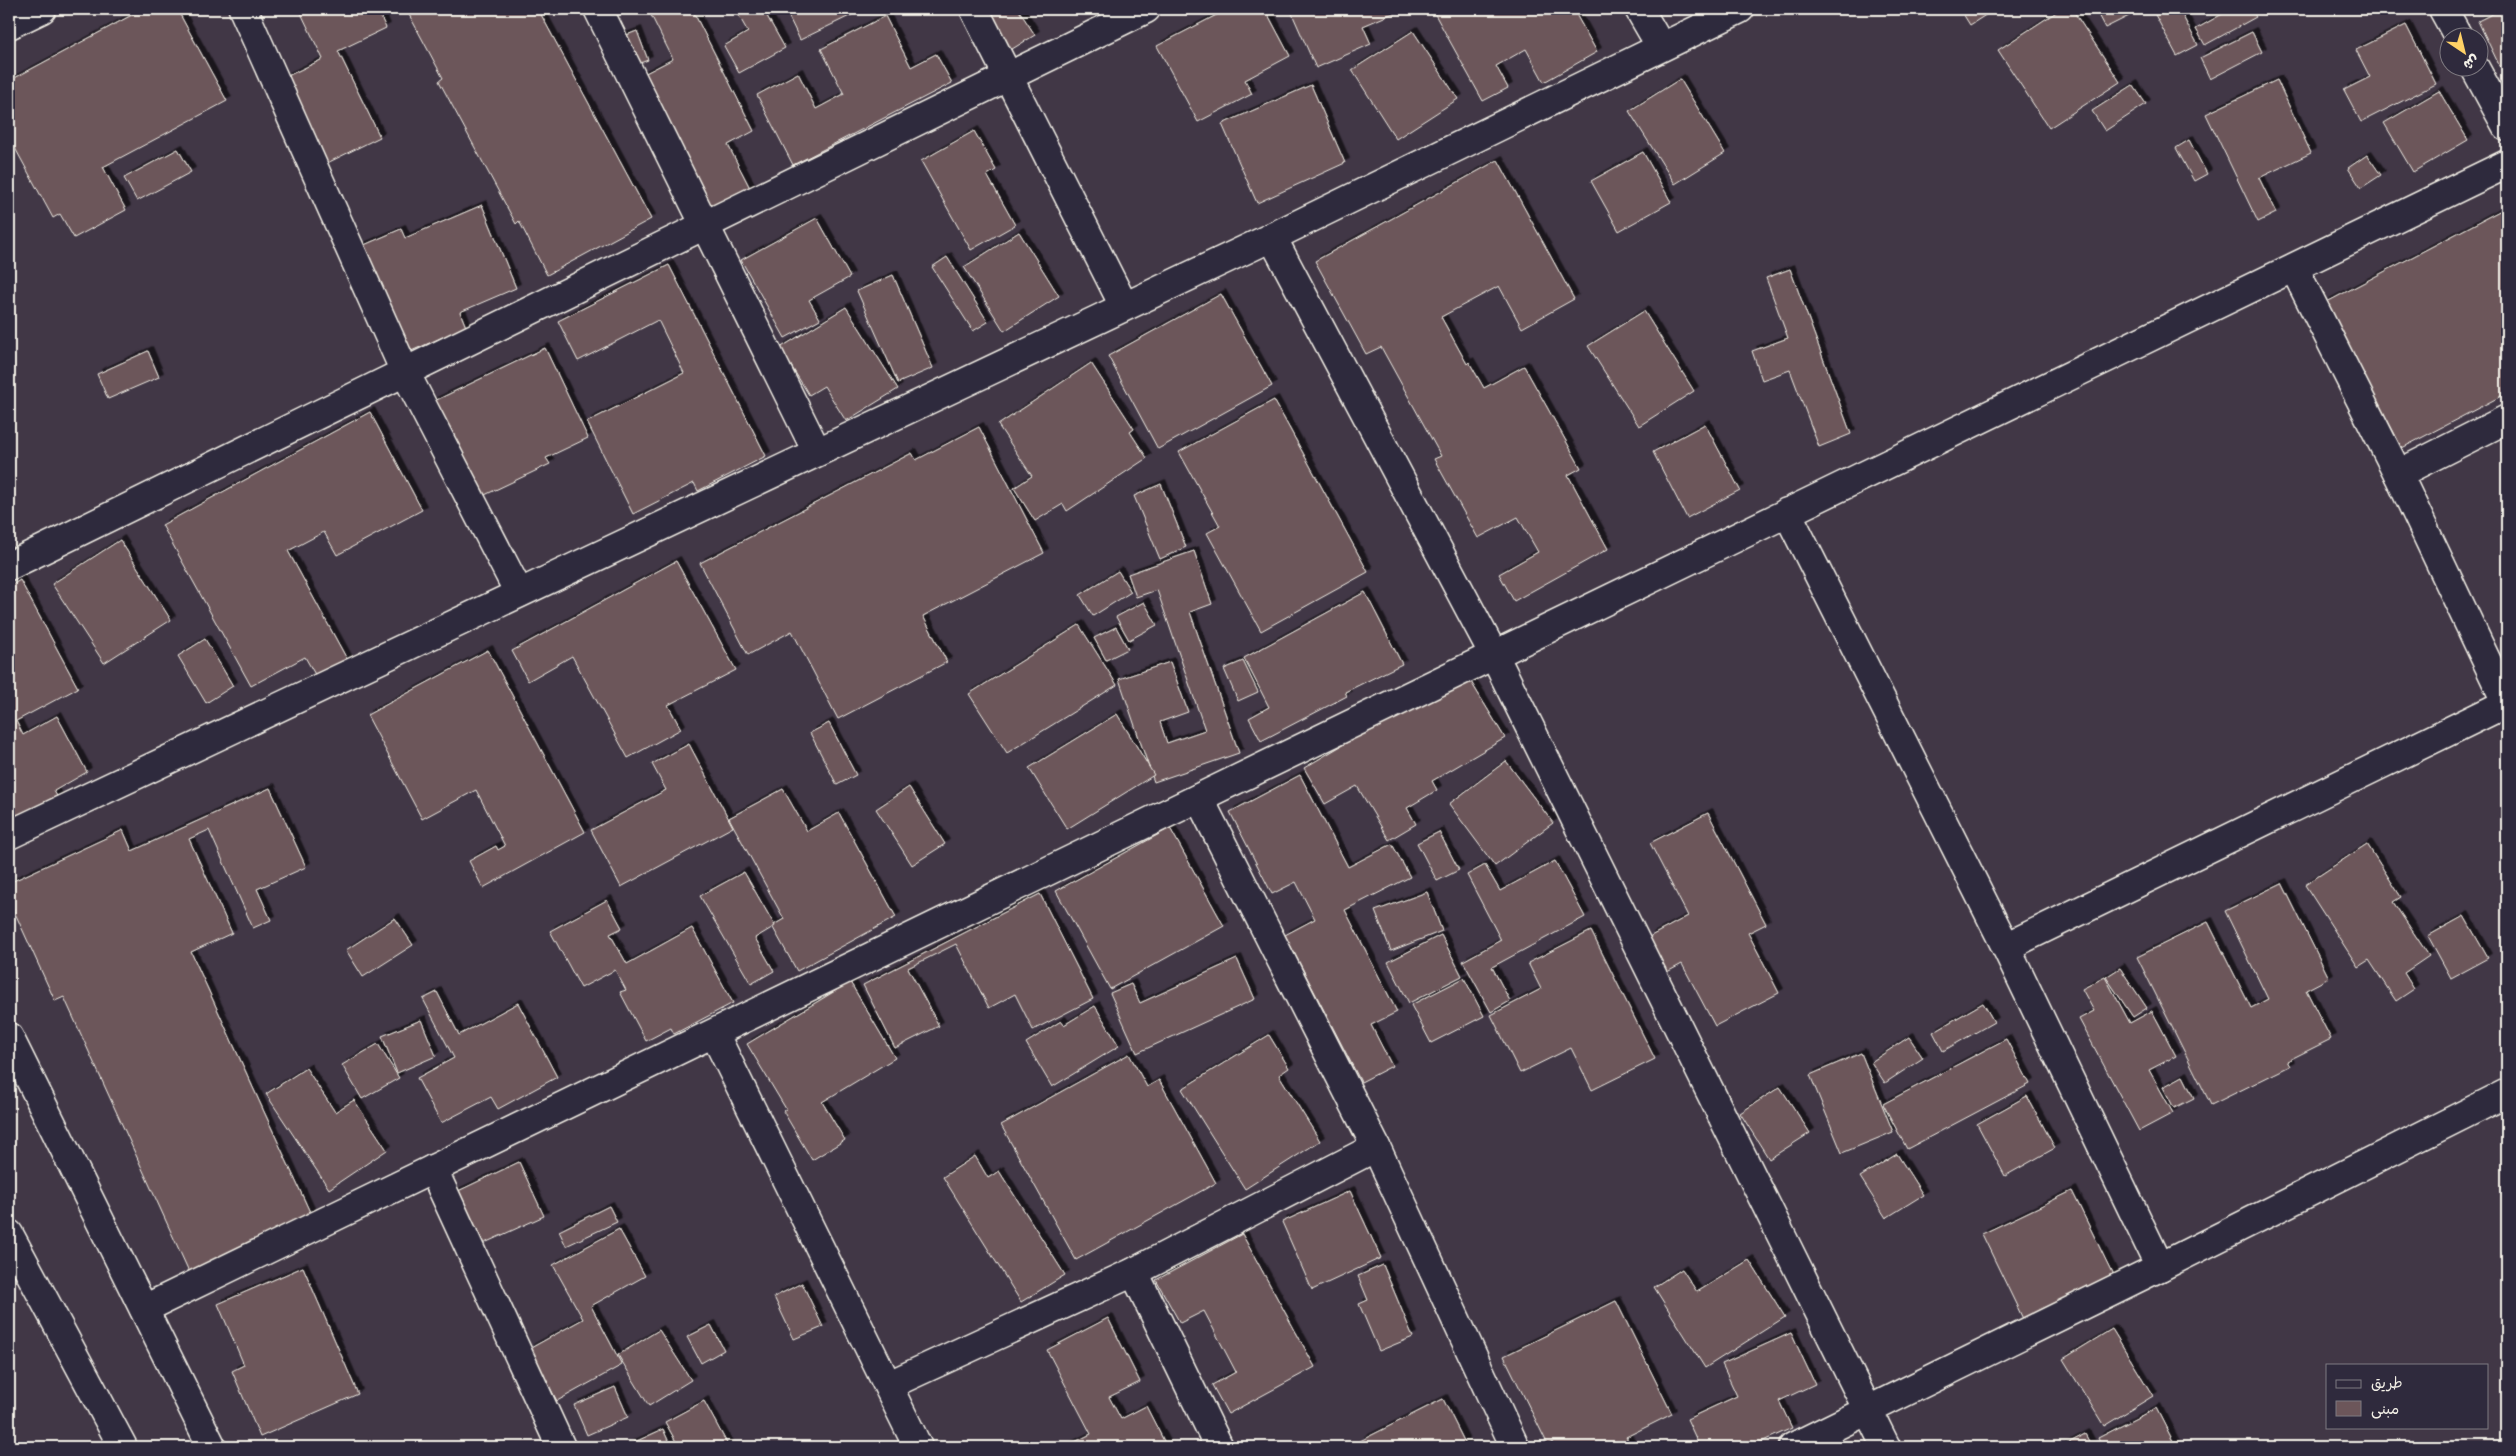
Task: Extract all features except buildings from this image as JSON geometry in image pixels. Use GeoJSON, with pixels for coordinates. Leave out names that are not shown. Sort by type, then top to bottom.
{"type":"FeatureCollection","features":[{"type":"Feature","properties":{"kind":"street"},"geometry":{"type":"LineString","coordinates":[[9,25],[42,9]]}},
{"type":"Feature","properties":{"kind":"street"},"geometry":{"type":"LineString","coordinates":[[243,9],[405,372],[519,593]]}},
{"type":"Feature","properties":{"kind":"street"},"geometry":{"type":"LineString","coordinates":[[598,9],[818,452]]}},
{"type":"Feature","properties":{"kind":"street"},"geometry":{"type":"LineString","coordinates":[[974,9],[1124,306]]}},
{"type":"Feature","properties":{"kind":"street"},"geometry":{"type":"LineString","coordinates":[[9,566],[1146,9]]}},
{"type":"Feature","properties":{"kind":"street"},"geometry":{"type":"LineString","coordinates":[[1639,9],[1661,47]]}},
{"type":"Feature","properties":{"kind":"street"},"geometry":{"type":"LineString","coordinates":[[9,835],[1272,237],[1740,9]]}},
{"type":"Feature","properties":{"kind":"street"},"geometry":{"type":"LineString","coordinates":[[2444,9],[2454,28]]}},
{"type":"Feature","properties":{"kind":"street"},"geometry":{"type":"LineString","coordinates":[[2480,78],[2507,127]]}},
{"type":"Feature","properties":{"kind":"street"},"geometry":{"type":"LineString","coordinates":[[144,1309],[715,1034],[2507,164]]}},
{"type":"Feature","properties":{"kind":"street"},"geometry":{"type":"LineString","coordinates":[[1272,237],[1494,655],[1886,1447]]}},
{"type":"Feature","properties":{"kind":"street"},"geometry":{"type":"LineString","coordinates":[[2006,947],[2507,704],[2398,474],[2294,268]]}},
{"type":"Feature","properties":{"kind":"street"},"geometry":{"type":"LineString","coordinates":[[2398,474],[2507,419]]}},
{"type":"Feature","properties":{"kind":"street"},"geometry":{"type":"LineString","coordinates":[[1787,512],[2006,947],[2160,1268]]}},
{"type":"Feature","properties":{"kind":"street"},"geometry":{"type":"LineString","coordinates":[[1199,798],[1376,1147],[1515,1447]]}},
{"type":"Feature","properties":{"kind":"street"},"geometry":{"type":"LineString","coordinates":[[715,1034],[918,1447]]}},
{"type":"Feature","properties":{"kind":"street"},"geometry":{"type":"LineString","coordinates":[[9,1037],[212,1447]]}},
{"type":"Feature","properties":{"kind":"street"},"geometry":{"type":"LineString","coordinates":[[1793,1447],[2160,1268],[2507,1093]]}},
{"type":"Feature","properties":{"kind":"street"},"geometry":{"type":"LineString","coordinates":[[889,1385],[1134,1272],[1376,1147]]}},
{"type":"Feature","properties":{"kind":"street"},"geometry":{"type":"LineString","coordinates":[[433,1169],[561,1447]]}},
{"type":"Feature","properties":{"kind":"street"},"geometry":{"type":"LineString","coordinates":[[9,1234],[122,1447]]}},
{"type":"Feature","properties":{"kind":"street"},"geometry":{"type":"LineString","coordinates":[[1134,1272],[1219,1447]]}}]}
